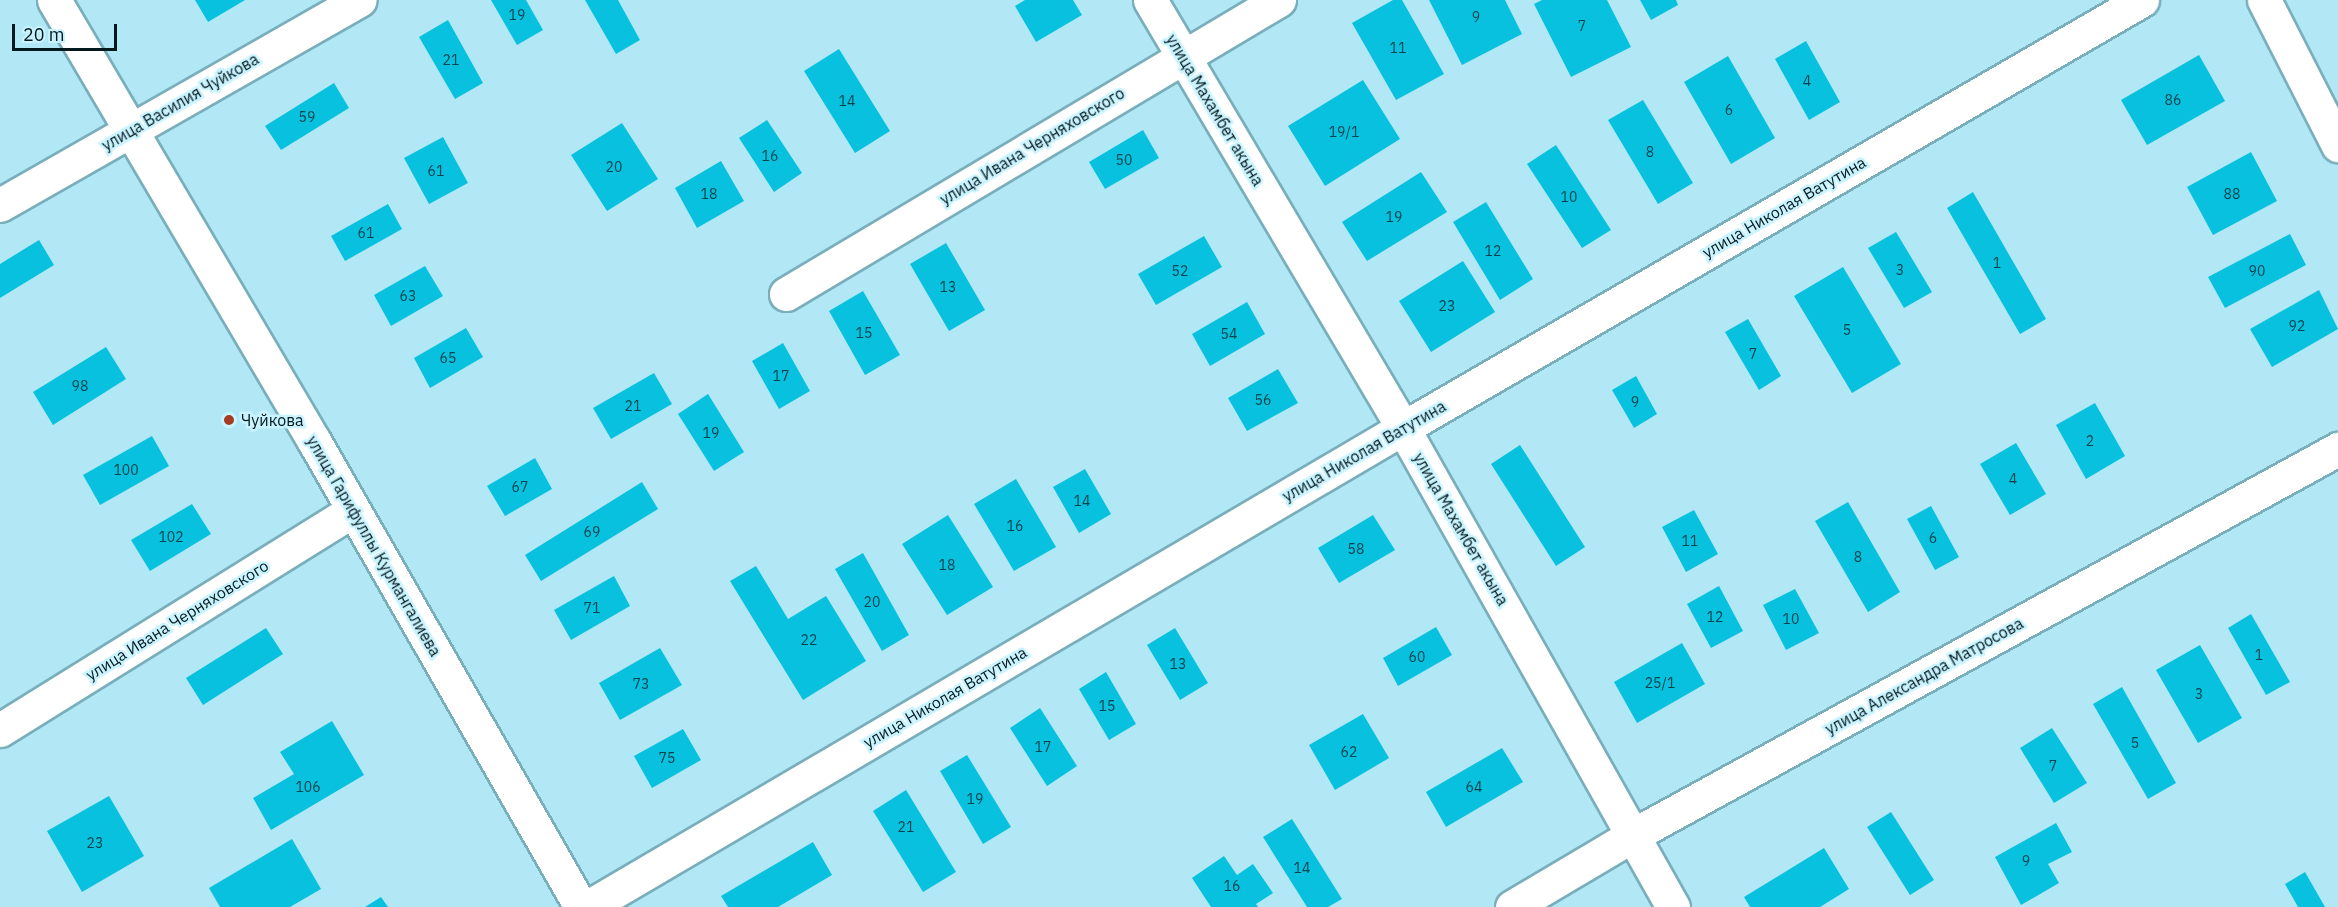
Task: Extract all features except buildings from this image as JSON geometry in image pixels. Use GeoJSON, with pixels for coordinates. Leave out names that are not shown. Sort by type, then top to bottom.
{"type":"FeatureCollection","features":[{"type":"Feature","properties":{"kind":"street","name":"улица Гарифуллы Курмангалиева"},"geometry":{"type":"LineString","coordinates":[[54,0],[128,131],[353,510],[581,907]]}},
{"type":"Feature","properties":{"kind":"street","name":"улица Василия Чуйкова"},"geometry":{"type":"LineString","coordinates":[[0,205],[360,0]]}},
{"type":"Feature","properties":{"kind":"street","name":"улица Махамбет акына"},"geometry":{"type":"LineString","coordinates":[[1150,0],[1403,428],[1635,834],[1673,907]]}},
{"type":"Feature","properties":{"kind":"street","name":"улица Ивана Черняховского"},"geometry":{"type":"LineString","coordinates":[[786,294],[1183,55],[1279,0]]}},
{"type":"Feature","properties":{"kind":"street","name":"улица Николая Ватутина"},"geometry":{"type":"LineString","coordinates":[[588,907],[1403,428],[2142,0]]}},
{"type":"Feature","properties":{"kind":"street"},"geometry":{"type":"LineString","coordinates":[[2264,0],[2338,145]]}},
{"type":"Feature","properties":{"kind":"street","name":"улица Александра Матросова"},"geometry":{"type":"LineString","coordinates":[[1512,907],[1635,834],[2338,448]]}},
{"type":"Feature","properties":{"kind":"street","name":"улица Ивана Черняховского"},"geometry":{"type":"LineString","coordinates":[[0,730],[353,510]]}},
{"type":"Feature","properties":{"kind":"place","name":"Чуйкова"},"geometry":{"type":"Point","coordinates":[229,420]}}]}
